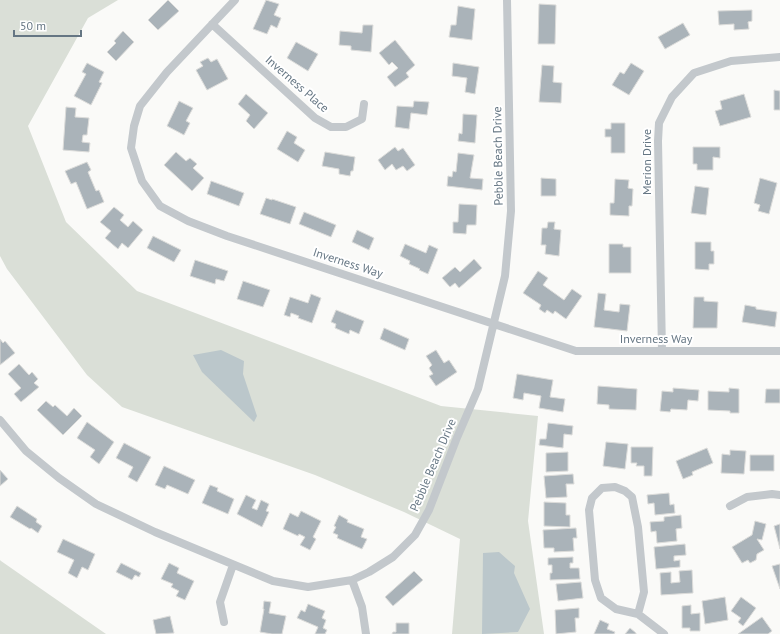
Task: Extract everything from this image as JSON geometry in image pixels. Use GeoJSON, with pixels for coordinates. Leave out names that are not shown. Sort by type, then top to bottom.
{"type":"FeatureCollection","features":[{"type":"Feature","properties":{"kind":"street","name":"Inverness Way"},"geometry":{"type":"LineString","coordinates":[[235,0],[167,72],[140,106],[134,126],[131,148],[142,180],[160,206],[188,220],[227,236],[495,323],[576,351],[780,351]]}},
{"type":"Feature","properties":{"kind":"street","name":"Pebble Beach Drive"},"geometry":{"type":"LineString","coordinates":[[0,420],[26,451],[84,497],[155,532],[273,581],[308,587],[352,580],[369,572],[393,557],[415,535],[429,510],[456,440],[478,389],[506,276],[511,211],[507,0]]}},
{"type":"Feature","properties":{"kind":"street","name":"Inverness Place"},"geometry":{"type":"LineString","coordinates":[[212,24],[315,118],[331,127],[346,127],[362,119],[364,104]]}},
{"type":"Feature","properties":{"kind":"street","name":"Merion Drive"},"geometry":{"type":"LineString","coordinates":[[662,351],[658,141],[659,123],[672,97],[694,73],[731,60],[780,57]]}},
{"type":"Feature","properties":{"kind":"street"},"geometry":{"type":"LineString","coordinates":[[638,614],[644,592],[638,527],[632,497],[625,491],[615,487],[602,488],[592,498],[590,510],[595,580],[601,598],[616,609],[638,614],[664,634]]}},
{"type":"Feature","properties":{"kind":"street"},"geometry":{"type":"LineString","coordinates":[[730,506],[747,497],[772,494],[780,495]]}},
{"type":"Feature","properties":{"kind":"street"},"geometry":{"type":"LineString","coordinates":[[224,622],[220,602],[233,565]]}},
{"type":"Feature","properties":{"kind":"street"},"geometry":{"type":"LineString","coordinates":[[352,580],[362,607],[366,634]]}},
{"type":"Feature","properties":{"kind":"shaded area"},"geometry":{"type":"Polygon","coordinates":[[[0,0],[118,0],[88,18],[28,126],[66,222],[137,291],[441,406],[538,416],[528,521],[544,634],[452,634],[460,539],[404,512],[315,475],[122,407],[87,375],[7,269],[0,256],[0,0]]]}},
{"type":"Feature","properties":{"kind":"shaded area"},"geometry":{"type":"Polygon","coordinates":[[[221,350],[244,361],[243,374],[257,416],[254,422],[202,372],[193,355],[221,350]]]}},
{"type":"Feature","properties":{"kind":"shaded area"},"geometry":{"type":"Polygon","coordinates":[[[499,552],[515,566],[514,573],[530,609],[518,632],[482,634],[483,553],[499,552]]]}},
{"type":"Feature","properties":{"kind":"shaded area"},"geometry":{"type":"Polygon","coordinates":[[[0,560],[1,561],[106,634],[0,634],[0,560]]]}},
{"type":"Feature","properties":{"kind":"building"},"geometry":{"type":"Polygon","coordinates":[[[168,0],[179,11],[158,30],[148,20],[168,0]]]}},
{"type":"Feature","properties":{"kind":"building"},"geometry":{"type":"Polygon","coordinates":[[[266,0],[279,4],[274,15],[281,18],[277,28],[271,25],[267,34],[253,29],[266,0]]]}},
{"type":"Feature","properties":{"kind":"building"},"geometry":{"type":"Polygon","coordinates":[[[539,4],[556,5],[555,44],[538,44],[539,4]]]}},
{"type":"Feature","properties":{"kind":"building"},"geometry":{"type":"Polygon","coordinates":[[[458,6],[475,9],[472,40],[449,37],[451,25],[456,25],[458,6]]]}},
{"type":"Feature","properties":{"kind":"building"},"geometry":{"type":"Polygon","coordinates":[[[752,10],[752,21],[748,22],[749,29],[734,30],[734,24],[719,25],[718,11],[752,10]]]}},
{"type":"Feature","properties":{"kind":"building"},"geometry":{"type":"Polygon","coordinates":[[[683,23],[690,35],[665,49],[658,37],[683,23]]]}},
{"type":"Feature","properties":{"kind":"building"},"geometry":{"type":"Polygon","coordinates":[[[363,25],[373,25],[371,52],[351,50],[351,46],[339,45],[340,31],[362,33],[363,25]]]}},
{"type":"Feature","properties":{"kind":"building"},"geometry":{"type":"Polygon","coordinates":[[[123,31],[134,42],[116,61],[107,52],[116,43],[114,41],[123,31]]]}},
{"type":"Feature","properties":{"kind":"building"},"geometry":{"type":"Polygon","coordinates":[[[395,40],[415,65],[406,73],[409,77],[395,87],[387,77],[398,68],[392,62],[389,65],[379,53],[395,40]]]}},
{"type":"Feature","properties":{"kind":"building"},"geometry":{"type":"Polygon","coordinates":[[[296,42],[318,54],[308,71],[287,58],[296,42]]]}},
{"type":"Feature","properties":{"kind":"building"},"geometry":{"type":"Polygon","coordinates":[[[208,58],[211,62],[217,59],[228,79],[207,90],[196,70],[203,66],[200,62],[208,58]]]}},
{"type":"Feature","properties":{"kind":"building"},"geometry":{"type":"Polygon","coordinates":[[[87,63],[104,72],[99,82],[102,83],[91,105],[74,96],[86,74],[82,72],[87,63]]]}},
{"type":"Feature","properties":{"kind":"building"},"geometry":{"type":"Polygon","coordinates":[[[453,63],[479,67],[475,94],[465,92],[467,78],[452,76],[453,63]]]}},
{"type":"Feature","properties":{"kind":"building"},"geometry":{"type":"Polygon","coordinates":[[[631,63],[644,71],[629,95],[612,85],[620,72],[624,74],[631,63]]]}},
{"type":"Feature","properties":{"kind":"building"},"geometry":{"type":"Polygon","coordinates":[[[542,65],[554,66],[553,82],[562,83],[561,103],[539,102],[542,65]]]}},
{"type":"Feature","properties":{"kind":"building"},"geometry":{"type":"Polygon","coordinates":[[[774,90],[780,91],[780,110],[774,110],[774,90]]]}},
{"type":"Feature","properties":{"kind":"building"},"geometry":{"type":"Polygon","coordinates":[[[246,94],[268,113],[254,129],[246,121],[250,115],[238,104],[246,94]]]}},
{"type":"Feature","properties":{"kind":"building"},"geometry":{"type":"Polygon","coordinates":[[[744,94],[751,117],[720,126],[715,111],[722,109],[720,101],[744,94]]]}},
{"type":"Feature","properties":{"kind":"building"},"geometry":{"type":"Polygon","coordinates":[[[179,101],[193,108],[186,121],[190,123],[184,135],[167,126],[179,101]]]}},
{"type":"Feature","properties":{"kind":"building"},"geometry":{"type":"Polygon","coordinates":[[[414,101],[429,102],[427,115],[411,113],[409,129],[395,127],[397,106],[413,107],[414,101]]]}},
{"type":"Feature","properties":{"kind":"building"},"geometry":{"type":"Polygon","coordinates":[[[66,107],[76,108],[75,117],[89,118],[87,135],[83,135],[82,142],[90,143],[89,152],[63,150],[66,107]]]}},
{"type":"Feature","properties":{"kind":"building"},"geometry":{"type":"Polygon","coordinates":[[[463,114],[477,115],[475,143],[458,141],[459,133],[462,134],[463,114]]]}},
{"type":"Feature","properties":{"kind":"building"},"geometry":{"type":"Polygon","coordinates":[[[611,123],[625,123],[625,153],[611,153],[611,137],[605,137],[605,129],[611,129],[611,123]]]}},
{"type":"Feature","properties":{"kind":"building"},"geometry":{"type":"Polygon","coordinates":[[[287,131],[297,137],[294,143],[305,150],[298,162],[277,149],[287,131]]]}},
{"type":"Feature","properties":{"kind":"building"},"geometry":{"type":"Polygon","coordinates":[[[395,147],[398,151],[403,148],[415,165],[407,171],[403,166],[396,170],[392,164],[385,170],[378,160],[395,147]]]}},
{"type":"Feature","properties":{"kind":"building"},"geometry":{"type":"Polygon","coordinates":[[[693,147],[720,147],[720,158],[713,157],[713,170],[697,170],[697,164],[693,164],[693,147]]]}},
{"type":"Feature","properties":{"kind":"building"},"geometry":{"type":"Polygon","coordinates":[[[176,152],[186,161],[190,158],[197,164],[193,168],[204,178],[192,191],[164,165],[176,152]]]}},
{"type":"Feature","properties":{"kind":"building"},"geometry":{"type":"Polygon","coordinates":[[[325,152],[355,157],[353,171],[351,171],[350,176],[339,174],[339,169],[322,166],[325,152]]]}},
{"type":"Feature","properties":{"kind":"building"},"geometry":{"type":"Polygon","coordinates":[[[458,153],[474,155],[470,178],[483,179],[482,190],[447,186],[448,176],[452,177],[453,171],[456,172],[458,153]]]}},
{"type":"Feature","properties":{"kind":"building"},"geometry":{"type":"Polygon","coordinates":[[[87,162],[91,170],[88,172],[96,191],[99,190],[104,202],[87,209],[76,182],[71,184],[65,171],[87,162]]]}},
{"type":"Feature","properties":{"kind":"building"},"geometry":{"type":"Polygon","coordinates":[[[541,178],[556,179],[556,196],[541,196],[541,178]]]}},
{"type":"Feature","properties":{"kind":"building"},"geometry":{"type":"Polygon","coordinates":[[[760,178],[777,183],[769,214],[758,211],[760,205],[754,203],[760,178]]]}},
{"type":"Feature","properties":{"kind":"building"},"geometry":{"type":"Polygon","coordinates":[[[615,179],[629,180],[628,188],[633,189],[632,206],[629,206],[629,216],[610,215],[610,203],[614,203],[615,179]]]}},
{"type":"Feature","properties":{"kind":"building"},"geometry":{"type":"Polygon","coordinates":[[[211,181],[244,193],[239,206],[207,194],[211,181]]]}},
{"type":"Feature","properties":{"kind":"building"},"geometry":{"type":"Polygon","coordinates":[[[695,186],[709,188],[706,215],[691,213],[695,186]]]}},
{"type":"Feature","properties":{"kind":"building"},"geometry":{"type":"Polygon","coordinates":[[[266,198],[296,207],[290,224],[260,214],[266,198]]]}},
{"type":"Feature","properties":{"kind":"building"},"geometry":{"type":"Polygon","coordinates":[[[459,204],[477,205],[476,225],[467,225],[466,234],[453,233],[453,222],[458,222],[459,204]]]}},
{"type":"Feature","properties":{"kind":"building"},"geometry":{"type":"Polygon","coordinates":[[[114,207],[124,215],[120,220],[128,227],[133,221],[143,230],[128,248],[122,243],[118,249],[105,238],[111,231],[100,222],[114,207]]]}},
{"type":"Feature","properties":{"kind":"building"},"geometry":{"type":"Polygon","coordinates":[[[304,212],[336,225],[331,237],[299,224],[304,212]]]}},
{"type":"Feature","properties":{"kind":"building"},"geometry":{"type":"Polygon","coordinates":[[[548,222],[555,222],[554,229],[561,230],[559,256],[545,254],[546,245],[541,245],[542,228],[547,228],[548,222]]]}},
{"type":"Feature","properties":{"kind":"building"},"geometry":{"type":"Polygon","coordinates":[[[357,230],[374,238],[369,250],[352,242],[357,230]]]}},
{"type":"Feature","properties":{"kind":"building"},"geometry":{"type":"Polygon","coordinates":[[[153,236],[181,250],[174,262],[147,248],[153,236]]]}},
{"type":"Feature","properties":{"kind":"building"},"geometry":{"type":"Polygon","coordinates":[[[695,242],[711,242],[711,251],[714,251],[714,264],[709,264],[709,270],[695,269],[695,242]]]}},
{"type":"Feature","properties":{"kind":"building"},"geometry":{"type":"Polygon","coordinates":[[[405,244],[426,253],[429,245],[438,249],[428,274],[409,264],[410,261],[400,256],[405,244]]]}},
{"type":"Feature","properties":{"kind":"building"},"geometry":{"type":"Polygon","coordinates":[[[609,244],[623,244],[623,247],[631,247],[631,273],[609,273],[609,244]]]}},
{"type":"Feature","properties":{"kind":"building"},"geometry":{"type":"Polygon","coordinates":[[[474,259],[482,268],[459,288],[455,283],[450,287],[442,278],[455,267],[460,272],[474,259]]]}},
{"type":"Feature","properties":{"kind":"building"},"geometry":{"type":"Polygon","coordinates":[[[195,260],[228,271],[224,281],[216,279],[215,284],[190,276],[195,260]]]}},
{"type":"Feature","properties":{"kind":"building"},"geometry":{"type":"Polygon","coordinates":[[[538,271],[548,278],[543,285],[564,300],[572,289],[582,296],[566,319],[555,311],[553,314],[547,310],[545,313],[539,309],[541,305],[523,293],[538,271]]]}},
{"type":"Feature","properties":{"kind":"building"},"geometry":{"type":"Polygon","coordinates":[[[243,281],[270,290],[263,307],[237,299],[243,281]]]}},
{"type":"Feature","properties":{"kind":"building"},"geometry":{"type":"Polygon","coordinates":[[[598,293],[606,294],[604,310],[619,312],[620,304],[630,305],[627,331],[594,327],[598,293]]]}},
{"type":"Feature","properties":{"kind":"building"},"geometry":{"type":"Polygon","coordinates":[[[311,294],[321,298],[312,323],[298,318],[299,316],[291,313],[290,317],[284,315],[290,297],[308,303],[311,294]]]}},
{"type":"Feature","properties":{"kind":"building"},"geometry":{"type":"Polygon","coordinates":[[[694,297],[704,297],[704,301],[718,302],[717,328],[693,328],[694,297]]]}},
{"type":"Feature","properties":{"kind":"building"},"geometry":{"type":"Polygon","coordinates":[[[745,305],[756,307],[756,309],[777,312],[775,327],[742,322],[745,305]]]}},
{"type":"Feature","properties":{"kind":"building"},"geometry":{"type":"Polygon","coordinates":[[[336,310],[364,321],[359,334],[350,330],[349,334],[335,328],[336,324],[331,322],[336,310]]]}},
{"type":"Feature","properties":{"kind":"building"},"geometry":{"type":"Polygon","coordinates":[[[384,328],[409,339],[405,350],[380,339],[384,328]]]}},
{"type":"Feature","properties":{"kind":"building"},"geometry":{"type":"Polygon","coordinates":[[[0,339],[3,343],[5,341],[15,353],[0,365],[0,339]]]}},
{"type":"Feature","properties":{"kind":"building"},"geometry":{"type":"Polygon","coordinates":[[[436,350],[444,363],[449,360],[457,372],[436,386],[429,376],[433,374],[429,368],[432,365],[426,356],[436,350]]]}},
{"type":"Feature","properties":{"kind":"building"},"geometry":{"type":"Polygon","coordinates":[[[19,364],[29,375],[32,372],[38,379],[34,383],[39,387],[21,402],[14,394],[21,388],[8,374],[19,364]]]}},
{"type":"Feature","properties":{"kind":"building"},"geometry":{"type":"Polygon","coordinates":[[[517,374],[553,380],[550,397],[565,399],[563,412],[539,408],[541,396],[524,393],[523,400],[513,398],[517,374]]]}},
{"type":"Feature","properties":{"kind":"building"},"geometry":{"type":"Polygon","coordinates":[[[598,386],[637,389],[636,410],[609,409],[609,405],[597,404],[598,386]]]}},
{"type":"Feature","properties":{"kind":"building"},"geometry":{"type":"Polygon","coordinates":[[[673,388],[699,390],[698,401],[688,400],[687,410],[671,409],[670,412],[660,411],[662,391],[673,392],[673,388]]]}},
{"type":"Feature","properties":{"kind":"building"},"geometry":{"type":"Polygon","coordinates":[[[729,388],[739,389],[739,413],[708,410],[708,391],[729,392],[729,388]]]}},
{"type":"Feature","properties":{"kind":"building"},"geometry":{"type":"Polygon","coordinates":[[[766,389],[780,389],[780,403],[765,403],[766,389]]]}},
{"type":"Feature","properties":{"kind":"building"},"geometry":{"type":"Polygon","coordinates":[[[46,401],[53,407],[55,405],[67,416],[74,408],[82,416],[63,435],[37,410],[46,401]]]}},
{"type":"Feature","properties":{"kind":"building"},"geometry":{"type":"Polygon","coordinates":[[[87,422],[114,442],[99,464],[90,457],[95,450],[77,438],[87,422]]]}},
{"type":"Feature","properties":{"kind":"building"},"geometry":{"type":"Polygon","coordinates":[[[548,423],[573,426],[572,435],[564,434],[563,448],[539,445],[540,439],[546,439],[548,423]]]}},
{"type":"Feature","properties":{"kind":"building"},"geometry":{"type":"Polygon","coordinates":[[[606,442],[628,444],[625,469],[603,466],[606,442]]]}},
{"type":"Feature","properties":{"kind":"building"},"geometry":{"type":"Polygon","coordinates":[[[124,443],[151,457],[137,482],[128,477],[133,467],[116,458],[124,443]]]}},
{"type":"Feature","properties":{"kind":"building"},"geometry":{"type":"Polygon","coordinates":[[[631,447],[653,447],[652,476],[644,476],[644,466],[636,466],[637,463],[631,463],[631,447]]]}},
{"type":"Feature","properties":{"kind":"building"},"geometry":{"type":"Polygon","coordinates":[[[707,448],[713,463],[692,472],[693,475],[683,479],[676,461],[707,448]]]}},
{"type":"Feature","properties":{"kind":"building"},"geometry":{"type":"Polygon","coordinates":[[[730,450],[746,451],[744,474],[721,473],[722,454],[730,455],[730,450]]]}},
{"type":"Feature","properties":{"kind":"building"},"geometry":{"type":"Polygon","coordinates":[[[568,452],[568,471],[546,472],[546,453],[568,452]]]}},
{"type":"Feature","properties":{"kind":"building"},"geometry":{"type":"Polygon","coordinates":[[[750,455],[774,455],[774,471],[750,471],[750,455]]]}},
{"type":"Feature","properties":{"kind":"building"},"geometry":{"type":"Polygon","coordinates":[[[164,466],[195,480],[188,494],[167,485],[165,489],[155,485],[164,466]]]}},
{"type":"Feature","properties":{"kind":"building"},"geometry":{"type":"Polygon","coordinates":[[[0,470],[8,479],[0,486],[0,470]]]}},
{"type":"Feature","properties":{"kind":"building"},"geometry":{"type":"Polygon","coordinates":[[[573,474],[574,484],[566,484],[567,497],[546,498],[544,476],[573,474]]]}},
{"type":"Feature","properties":{"kind":"building"},"geometry":{"type":"Polygon","coordinates":[[[210,485],[218,488],[217,491],[234,499],[228,514],[202,503],[210,485]]]}},
{"type":"Feature","properties":{"kind":"building"},"geometry":{"type":"Polygon","coordinates":[[[669,493],[670,505],[674,504],[675,513],[655,515],[654,503],[648,504],[647,495],[669,493]]]}},
{"type":"Feature","properties":{"kind":"building"},"geometry":{"type":"Polygon","coordinates":[[[246,495],[256,500],[252,508],[257,510],[261,500],[269,504],[266,511],[269,512],[262,527],[237,514],[246,495]]]}},
{"type":"Feature","properties":{"kind":"building"},"geometry":{"type":"Polygon","coordinates":[[[544,502],[566,503],[566,515],[570,515],[570,527],[544,526],[544,502]]]}},
{"type":"Feature","properties":{"kind":"building"},"geometry":{"type":"Polygon","coordinates":[[[17,506],[37,519],[36,522],[42,526],[38,533],[10,517],[17,506]]]}},
{"type":"Feature","properties":{"kind":"building"},"geometry":{"type":"Polygon","coordinates":[[[301,511],[321,521],[313,537],[316,539],[310,550],[300,545],[305,537],[299,534],[298,536],[283,529],[290,513],[298,517],[301,511]]]}},
{"type":"Feature","properties":{"kind":"building"},"geometry":{"type":"Polygon","coordinates":[[[339,515],[348,520],[347,522],[364,529],[361,537],[367,539],[362,549],[337,538],[338,535],[333,533],[336,527],[334,526],[339,515]]]}},
{"type":"Feature","properties":{"kind":"building"},"geometry":{"type":"Polygon","coordinates":[[[681,515],[682,528],[676,529],[677,541],[657,543],[656,531],[651,532],[650,522],[664,521],[664,517],[681,515]]]}},
{"type":"Feature","properties":{"kind":"building"},"geometry":{"type":"Polygon","coordinates":[[[755,521],[766,524],[762,540],[757,539],[764,550],[757,554],[756,560],[750,563],[748,560],[742,563],[732,547],[752,535],[755,521]]]}},
{"type":"Feature","properties":{"kind":"building"},"geometry":{"type":"Polygon","coordinates":[[[780,524],[780,549],[774,526],[780,524]]]}},
{"type":"Feature","properties":{"kind":"building"},"geometry":{"type":"Polygon","coordinates":[[[576,528],[577,538],[573,538],[574,551],[554,552],[554,548],[544,548],[543,530],[576,528]]]}},
{"type":"Feature","properties":{"kind":"building"},"geometry":{"type":"Polygon","coordinates":[[[63,539],[95,554],[88,570],[82,567],[77,578],[68,573],[74,560],[57,552],[63,539]]]}},
{"type":"Feature","properties":{"kind":"building"},"geometry":{"type":"Polygon","coordinates":[[[685,544],[686,555],[674,556],[674,561],[680,560],[680,567],[656,569],[654,547],[685,544]]]}},
{"type":"Feature","properties":{"kind":"building"},"geometry":{"type":"Polygon","coordinates":[[[573,557],[573,563],[570,563],[570,568],[579,568],[580,579],[550,580],[552,565],[548,565],[548,558],[573,557]]]}},
{"type":"Feature","properties":{"kind":"building"},"geometry":{"type":"Polygon","coordinates":[[[121,563],[141,573],[139,577],[135,575],[132,580],[116,572],[121,563]]]}},
{"type":"Feature","properties":{"kind":"building"},"geometry":{"type":"Polygon","coordinates":[[[169,563],[179,568],[177,573],[194,581],[185,600],[176,596],[179,591],[171,587],[173,584],[161,579],[169,563]]]}},
{"type":"Feature","properties":{"kind":"building"},"geometry":{"type":"Polygon","coordinates":[[[780,564],[780,589],[772,566],[780,564]]]}},
{"type":"Feature","properties":{"kind":"building"},"geometry":{"type":"Polygon","coordinates":[[[692,570],[693,593],[661,595],[660,573],[671,572],[671,583],[680,582],[679,571],[692,570]]]}},
{"type":"Feature","properties":{"kind":"building"},"geometry":{"type":"Polygon","coordinates":[[[414,571],[423,580],[393,606],[385,597],[414,571]]]}},
{"type":"Feature","properties":{"kind":"building"},"geometry":{"type":"Polygon","coordinates":[[[581,582],[583,598],[558,601],[556,584],[581,582]]]}},
{"type":"Feature","properties":{"kind":"building"},"geometry":{"type":"Polygon","coordinates":[[[725,597],[728,620],[705,624],[702,601],[725,597]]]}},
{"type":"Feature","properties":{"kind":"building"},"geometry":{"type":"Polygon","coordinates":[[[741,597],[756,608],[743,626],[738,622],[741,618],[731,611],[741,597]]]}},
{"type":"Feature","properties":{"kind":"building"},"geometry":{"type":"Polygon","coordinates":[[[264,601],[271,602],[269,613],[286,616],[282,634],[260,632],[264,601]]]}},
{"type":"Feature","properties":{"kind":"building"},"geometry":{"type":"Polygon","coordinates":[[[308,604],[325,611],[322,618],[326,620],[323,628],[327,630],[325,634],[315,634],[318,627],[297,618],[301,610],[305,612],[308,604]]]}},
{"type":"Feature","properties":{"kind":"building"},"geometry":{"type":"Polygon","coordinates":[[[691,605],[691,614],[700,613],[700,631],[690,631],[690,628],[682,628],[682,606],[691,605]]]}},
{"type":"Feature","properties":{"kind":"building"},"geometry":{"type":"Polygon","coordinates":[[[579,608],[579,618],[575,618],[576,632],[556,634],[555,610],[579,608]]]}},
{"type":"Feature","properties":{"kind":"building"},"geometry":{"type":"Polygon","coordinates":[[[170,616],[174,633],[156,634],[153,620],[170,616]]]}},
{"type":"Feature","properties":{"kind":"building"},"geometry":{"type":"Polygon","coordinates":[[[762,617],[772,631],[768,634],[738,634],[762,617]]]}},
{"type":"Feature","properties":{"kind":"building"},"geometry":{"type":"Polygon","coordinates":[[[600,620],[609,624],[607,629],[615,632],[614,634],[594,634],[600,620]]]}},
{"type":"Feature","properties":{"kind":"building"},"geometry":{"type":"Polygon","coordinates":[[[396,623],[409,623],[409,634],[392,634],[393,632],[396,632],[396,623]]]}},
{"type":"Feature","properties":{"kind":"building"},"geometry":{"type":"Polygon","coordinates":[[[630,628],[636,633],[636,634],[625,634],[630,628]]]}}]}
